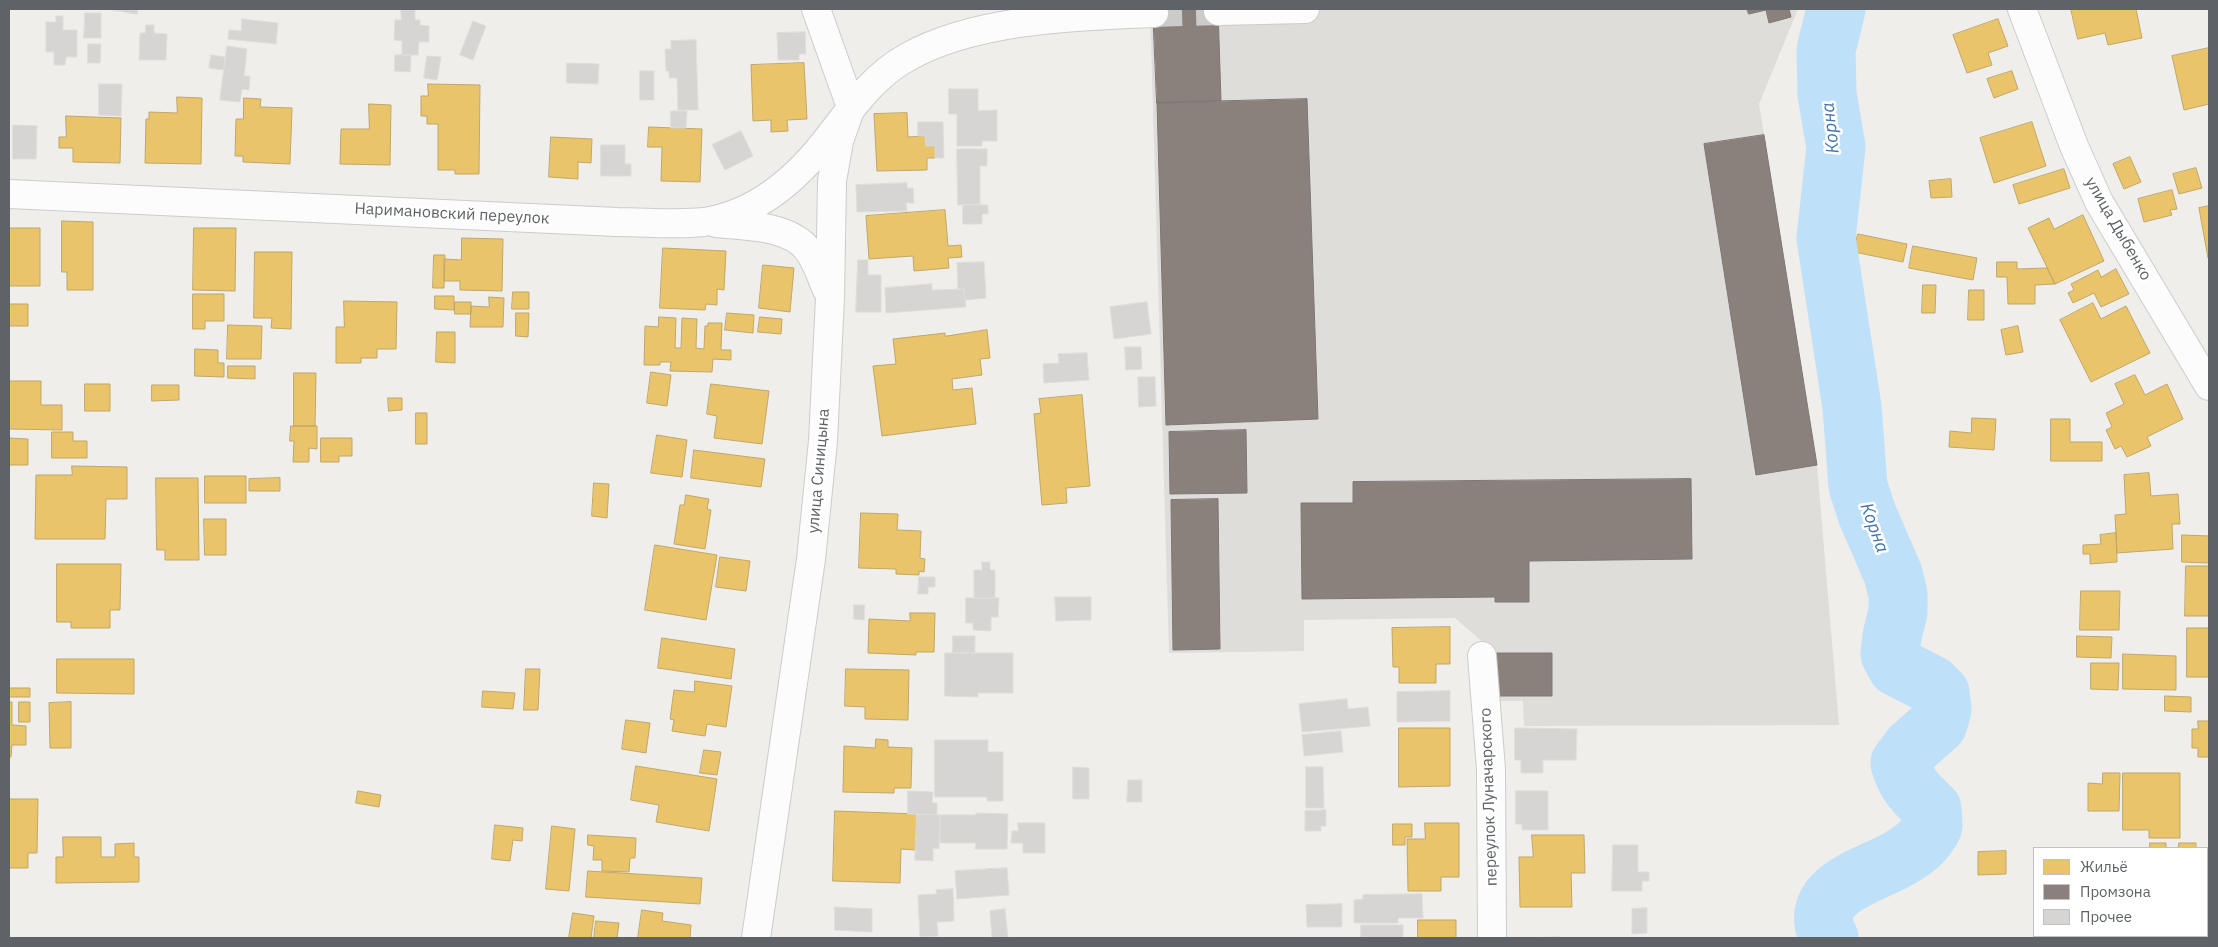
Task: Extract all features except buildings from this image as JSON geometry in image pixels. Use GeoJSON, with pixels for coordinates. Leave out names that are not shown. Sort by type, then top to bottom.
{"type":"FeatureCollection","features":[{"type":"Feature","properties":{"kind":"street"},"geometry":{"type":"LineString","coordinates":[[816,9],[851,107]]}},
{"type":"Feature","properties":{"kind":"street"},"geometry":{"type":"LineString","coordinates":[[1218,12],[1305,9]]}},
{"type":"Feature","properties":{"kind":"street","name":"улица Дыбенко"},"geometry":{"type":"LineString","coordinates":[[2022,9],[2074,146],[2099,202],[2209,386]]}},
{"type":"Feature","properties":{"kind":"street","name":"Наримановский переулок"},"geometry":{"type":"LineString","coordinates":[[9,194],[607,221],[703,222],[726,217],[752,206],[775,192],[813,157],[851,107],[884,73],[925,48],[980,31],[1032,21],[1113,12],[1154,13]]}},
{"type":"Feature","properties":{"kind":"street","name":"улица Синицына"},"geometry":{"type":"LineString","coordinates":[[756,938],[811,559],[823,441],[834,162],[851,107]]}},
{"type":"Feature","properties":{"kind":"street"},"geometry":{"type":"LineString","coordinates":[[703,222],[760,228],[796,239],[812,256],[830,298]]}},
{"type":"Feature","properties":{"kind":"street","name":"переулок Луначарского"},"geometry":{"type":"LineString","coordinates":[[1482,656],[1491,770],[1492,938]]}},
{"type":"Feature","properties":{"kind":"shaded area"},"geometry":{"type":"Polygon","coordinates":[[[1150,9],[1798,9],[1759,104],[1817,465],[1839,725],[1524,726],[1523,701],[1494,701],[1493,651],[1455,618],[1304,620],[1304,651],[1169,653],[1150,9]]]}},
{"type":"Feature","properties":{"kind":"waterway","name":"Корна"},"geometry":{"type":"LineString","coordinates":[[1829,938],[1824,921],[1825,907],[1833,896],[1844,886],[1910,852],[1923,841],[1933,826],[1932,809],[1912,788],[1905,777],[1900,763],[1911,748],[1938,724],[1942,709],[1940,693],[1932,685],[1897,667],[1890,654],[1898,612],[1898,594],[1893,574],[1867,514],[1858,486],[1852,407],[1826,238],[1836,147],[1827,94],[1826,50],[1836,9]]}},
{"type":"Feature","properties":{"kind":"tunnel"},"geometry":{"type":"LineString","coordinates":[[1154,13],[1218,11]]}}]}
